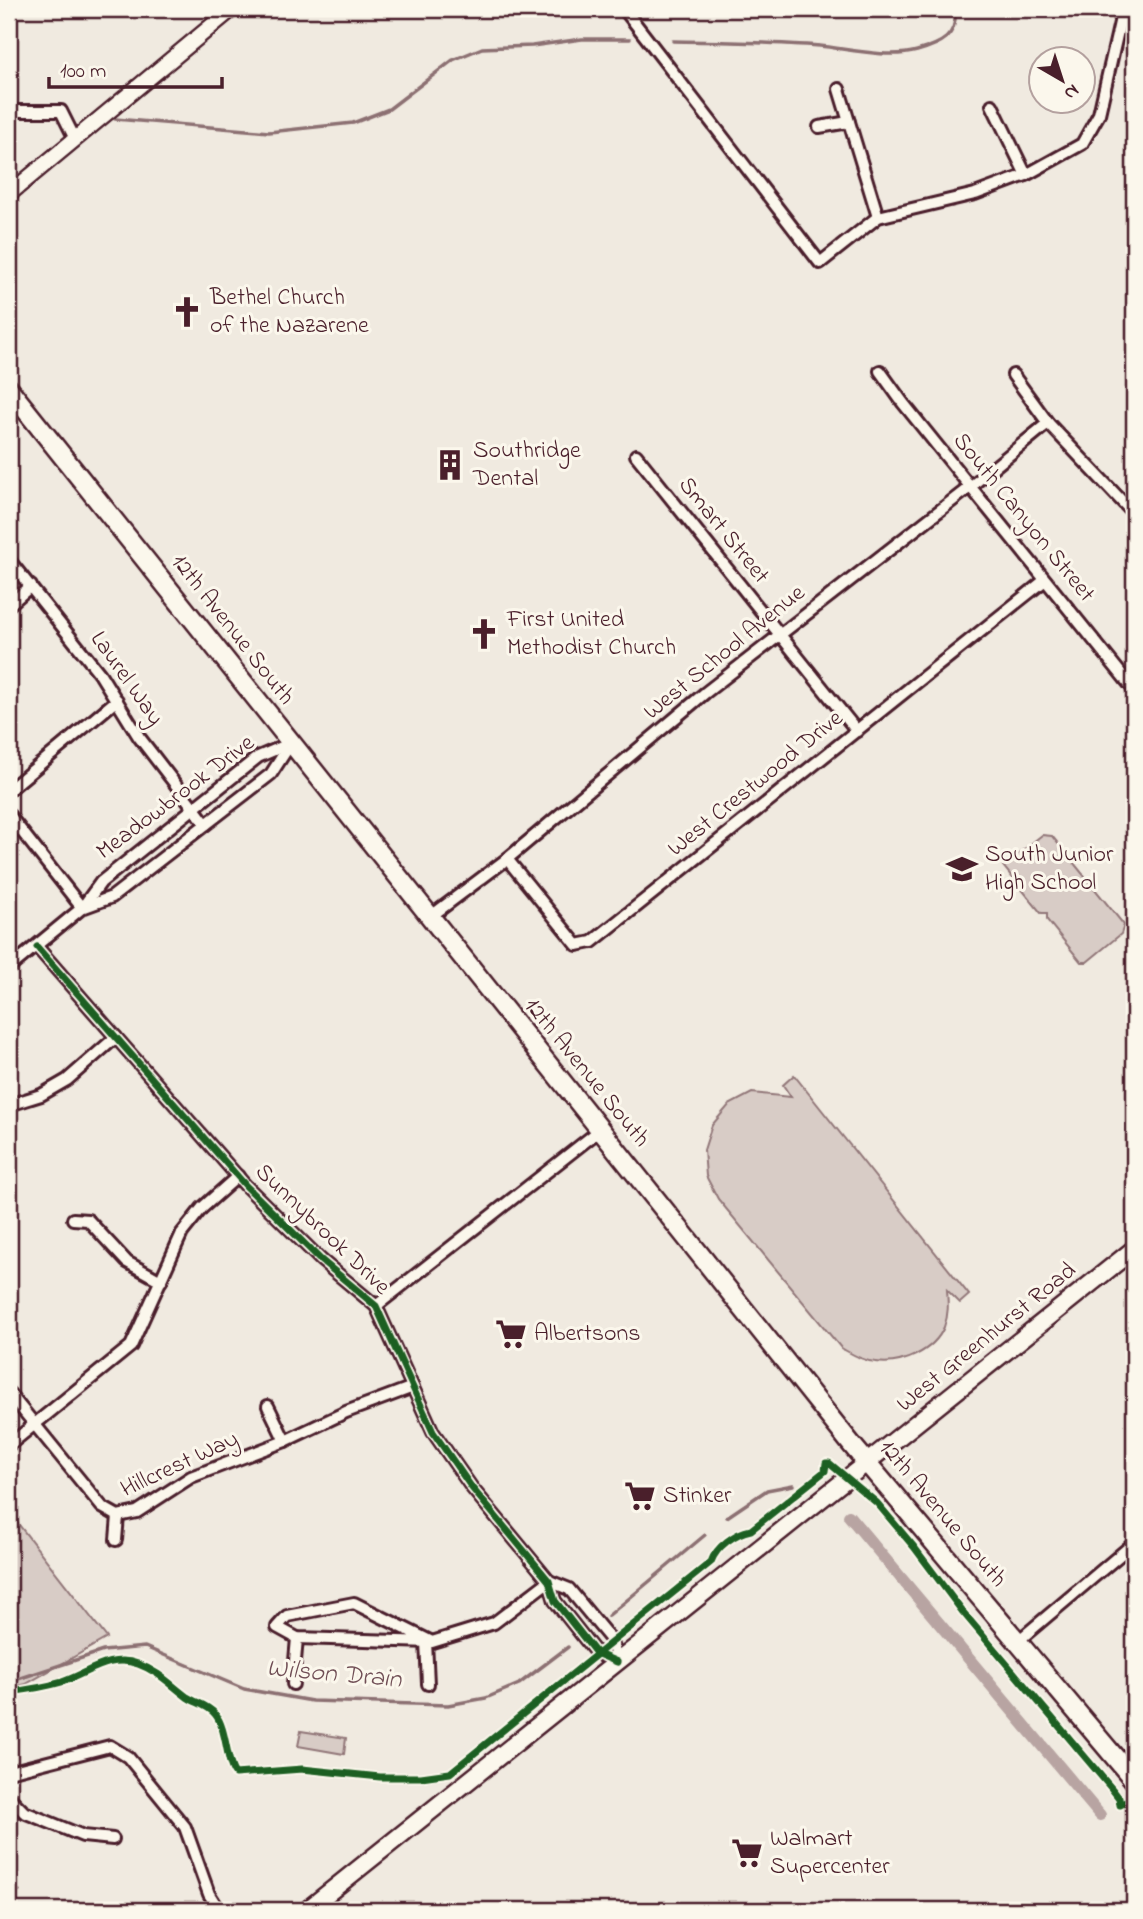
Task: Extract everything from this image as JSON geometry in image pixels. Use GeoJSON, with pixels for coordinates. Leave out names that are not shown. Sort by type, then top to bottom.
{"type":"FeatureCollection","features":[{"type":"Feature","properties":{"kind":"main road","name":"12th Avenue South"},"geometry":{"type":"LineString","coordinates":[[9,389],[867,1462],[1134,1780]]}},
{"type":"Feature","properties":{"kind":"main road","name":"West Greenhurst Road"},"geometry":{"type":"LineString","coordinates":[[307,1910],[1134,1249]]}},
{"type":"Feature","properties":{"kind":"street"},"geometry":{"type":"LineString","coordinates":[[9,194],[232,9]]}},
{"type":"Feature","properties":{"kind":"street"},"geometry":{"type":"LineString","coordinates":[[624,9],[820,264],[878,217],[975,194],[1026,174],[1082,144],[1099,114],[1123,9]]}},
{"type":"Feature","properties":{"kind":"street"},"geometry":{"type":"LineString","coordinates":[[839,89],[878,217]]}},
{"type":"Feature","properties":{"kind":"street"},"geometry":{"type":"LineString","coordinates":[[992,105],[1026,174]]}},
{"type":"Feature","properties":{"kind":"street"},"geometry":{"type":"LineString","coordinates":[[9,111],[61,111],[75,139]]}},
{"type":"Feature","properties":{"kind":"street"},"geometry":{"type":"LineString","coordinates":[[819,127],[849,122]]}},
{"type":"Feature","properties":{"kind":"street","name":"South Canyon Street"},"geometry":{"type":"LineString","coordinates":[[880,371],[1134,690]]}},
{"type":"Feature","properties":{"kind":"street"},"geometry":{"type":"LineString","coordinates":[[1013,375],[1048,423],[1134,514]]}},
{"type":"Feature","properties":{"kind":"street","name":"West School Avenue"},"geometry":{"type":"LineString","coordinates":[[430,916],[507,859],[705,694],[1048,423]]}},
{"type":"Feature","properties":{"kind":"street","name":"Smart Street"},"geometry":{"type":"LineString","coordinates":[[636,455],[857,731]]}},
{"type":"Feature","properties":{"kind":"street","name":"Laurel Way"},"geometry":{"type":"LineString","coordinates":[[9,560],[100,674],[139,737],[206,824]]}},
{"type":"Feature","properties":{"kind":"street","name":"West Crestwood Drive"},"geometry":{"type":"LineString","coordinates":[[507,859],[577,944],[593,942],[1045,580]]}},
{"type":"Feature","properties":{"kind":"street"},"geometry":{"type":"LineString","coordinates":[[9,605],[31,586]]}},
{"type":"Feature","properties":{"kind":"street"},"geometry":{"type":"LineString","coordinates":[[9,790],[117,700]]}},
{"type":"Feature","properties":{"kind":"street","name":"Meadowbrook Drive"},"geometry":{"type":"LineString","coordinates":[[9,968],[82,908],[101,882],[258,757],[291,743]]}},
{"type":"Feature","properties":{"kind":"street","name":"Meadowbrook Drive"},"geometry":{"type":"LineString","coordinates":[[82,908],[112,897],[271,774],[291,743]]}},
{"type":"Feature","properties":{"kind":"street"},"geometry":{"type":"LineString","coordinates":[[9,815],[82,908]]}},
{"type":"Feature","properties":{"kind":"street","name":"Sunnybrook Drive"},"geometry":{"type":"LineString","coordinates":[[37,947],[238,1176],[321,1260],[376,1306],[433,1432],[467,1480],[549,1581],[555,1601],[596,1653],[617,1662]]}},
{"type":"Feature","properties":{"kind":"street"},"geometry":{"type":"LineString","coordinates":[[9,1105],[41,1096],[67,1080],[116,1037]]}},
{"type":"Feature","properties":{"kind":"street"},"geometry":{"type":"LineString","coordinates":[[376,1306],[600,1130]]}},
{"type":"Feature","properties":{"kind":"street"},"geometry":{"type":"LineString","coordinates":[[9,1445],[131,1346],[189,1223],[238,1176]]}},
{"type":"Feature","properties":{"kind":"street"},"geometry":{"type":"LineString","coordinates":[[73,1219],[88,1220],[127,1262],[161,1280]]}},
{"type":"Feature","properties":{"kind":"street","name":"Hillcrest Way"},"geometry":{"type":"LineString","coordinates":[[9,1393],[102,1507],[118,1516],[137,1512],[191,1477],[413,1387]]}},
{"type":"Feature","properties":{"kind":"street"},"geometry":{"type":"LineString","coordinates":[[268,1406],[285,1441]]}},
{"type":"Feature","properties":{"kind":"street"},"geometry":{"type":"LineString","coordinates":[[116,1540],[118,1516]]}},
{"type":"Feature","properties":{"kind":"street"},"geometry":{"type":"LineString","coordinates":[[1018,1641],[1134,1543]]}},
{"type":"Feature","properties":{"kind":"street"},"geometry":{"type":"LineString","coordinates":[[429,1641],[354,1603],[287,1616],[277,1627],[297,1638],[429,1641],[494,1623],[549,1581]]}},
{"type":"Feature","properties":{"kind":"street","name":"Sunnybrook Drive"},"geometry":{"type":"LineString","coordinates":[[549,1581],[569,1589],[612,1641],[617,1662]]}},
{"type":"Feature","properties":{"kind":"street"},"geometry":{"type":"LineString","coordinates":[[293,1684],[297,1638]]}},
{"type":"Feature","properties":{"kind":"street"},"geometry":{"type":"LineString","coordinates":[[428,1684],[429,1641]]}},
{"type":"Feature","properties":{"kind":"street"},"geometry":{"type":"LineString","coordinates":[[9,1772],[110,1746],[128,1757],[186,1827],[209,1894],[219,1910]]}},
{"type":"Feature","properties":{"kind":"street"},"geometry":{"type":"LineString","coordinates":[[9,1797],[24,1812],[83,1836],[113,1839]]}},
{"type":"Feature","properties":{"kind":"shaded area"},"geometry":{"type":"Polygon","coordinates":[[[1042,835],[1052,836],[1124,925],[1121,934],[1087,962],[1081,962],[1047,920],[1047,913],[1041,913],[1003,866],[1042,835]]]}},
{"type":"Feature","properties":{"kind":"shaded area"},"geometry":{"type":"Polygon","coordinates":[[[794,1075],[969,1295],[960,1303],[947,1290],[948,1304],[944,1327],[933,1343],[916,1355],[886,1363],[862,1359],[841,1348],[718,1199],[706,1176],[704,1150],[712,1125],[729,1105],[752,1093],[791,1097],[783,1085],[794,1075]]]}},
{"type":"Feature","properties":{"kind":"shaded area"},"geometry":{"type":"Polygon","coordinates":[[[9,1512],[107,1638],[26,1684],[9,1688],[9,1512]]]}},
{"type":"Feature","properties":{"kind":"shaded area"},"geometry":{"type":"Polygon","coordinates":[[[301,1731],[346,1738],[344,1754],[298,1746],[301,1731]]]}},
{"type":"Feature","properties":{"kind":"waterway"},"geometry":{"type":"LineString","coordinates":[[673,41],[783,44],[881,54],[906,53],[946,38],[954,26],[955,9]]}},
{"type":"Feature","properties":{"kind":"waterway"},"geometry":{"type":"LineString","coordinates":[[115,119],[269,132],[353,123],[389,109],[453,60],[482,48],[532,46],[582,39],[630,39]]}},
{"type":"Feature","properties":{"kind":"waterway","name":"Wilson Drain"},"geometry":{"type":"LineString","coordinates":[[727,1517],[767,1490],[793,1485]]}},
{"type":"Feature","properties":{"kind":"waterway","name":"Wilson Drain"},"geometry":{"type":"LineString","coordinates":[[849,1516],[1100,1815]]}},
{"type":"Feature","properties":{"kind":"waterway","name":"Wilson Drain"},"geometry":{"type":"LineString","coordinates":[[608,1616],[705,1535]]}},
{"type":"Feature","properties":{"kind":"waterway","name":"Wilson Drain"},"geometry":{"type":"LineString","coordinates":[[9,1682],[103,1651],[145,1647],[244,1689],[312,1701],[448,1705],[486,1698],[519,1684],[568,1647]]}},
{"type":"Feature","properties":{"kind":"waterway"},"geometry":{"type":"LineString","coordinates":[[9,1888],[19,1891]]}},
{"type":"Feature","properties":{"kind":"cycle path"},"geometry":{"type":"LineString","coordinates":[[37,947],[246,1186],[321,1260],[376,1306],[433,1432],[472,1488],[549,1581],[555,1601],[596,1653],[617,1662]]}},
{"type":"Feature","properties":{"kind":"cycle path"},"geometry":{"type":"LineString","coordinates":[[9,1692],[56,1684],[108,1663],[128,1661],[152,1670],[187,1697],[212,1711],[222,1728],[235,1774],[302,1769],[380,1777],[421,1777],[450,1773],[711,1562],[713,1556],[727,1542],[751,1530],[825,1471],[826,1463],[829,1463],[877,1503],[962,1611],[1112,1789],[1119,1798],[1120,1805],[1134,1798]]}},
{"type":"Feature","properties":{"kind":"place","name":"Bethel Church of the Nazarene"},"geometry":{"type":"Point","coordinates":[187,312]}},
{"type":"Feature","properties":{"kind":"place","name":"Southridge Dental"},"geometry":{"type":"Point","coordinates":[450,465]}},
{"type":"Feature","properties":{"kind":"place","name":"First United Methodist Church"},"geometry":{"type":"Point","coordinates":[484,634]}},
{"type":"Feature","properties":{"kind":"place","name":"South Junior High School"},"geometry":{"type":"Point","coordinates":[962,869]}},
{"type":"Feature","properties":{"kind":"place","name":"Albertsons"},"geometry":{"type":"Point","coordinates":[511,1334]}},
{"type":"Feature","properties":{"kind":"place","name":"Stinker"},"geometry":{"type":"Point","coordinates":[640,1496]}},
{"type":"Feature","properties":{"kind":"place","name":"Walmart Supercenter"},"geometry":{"type":"Point","coordinates":[747,1853]}}]}
